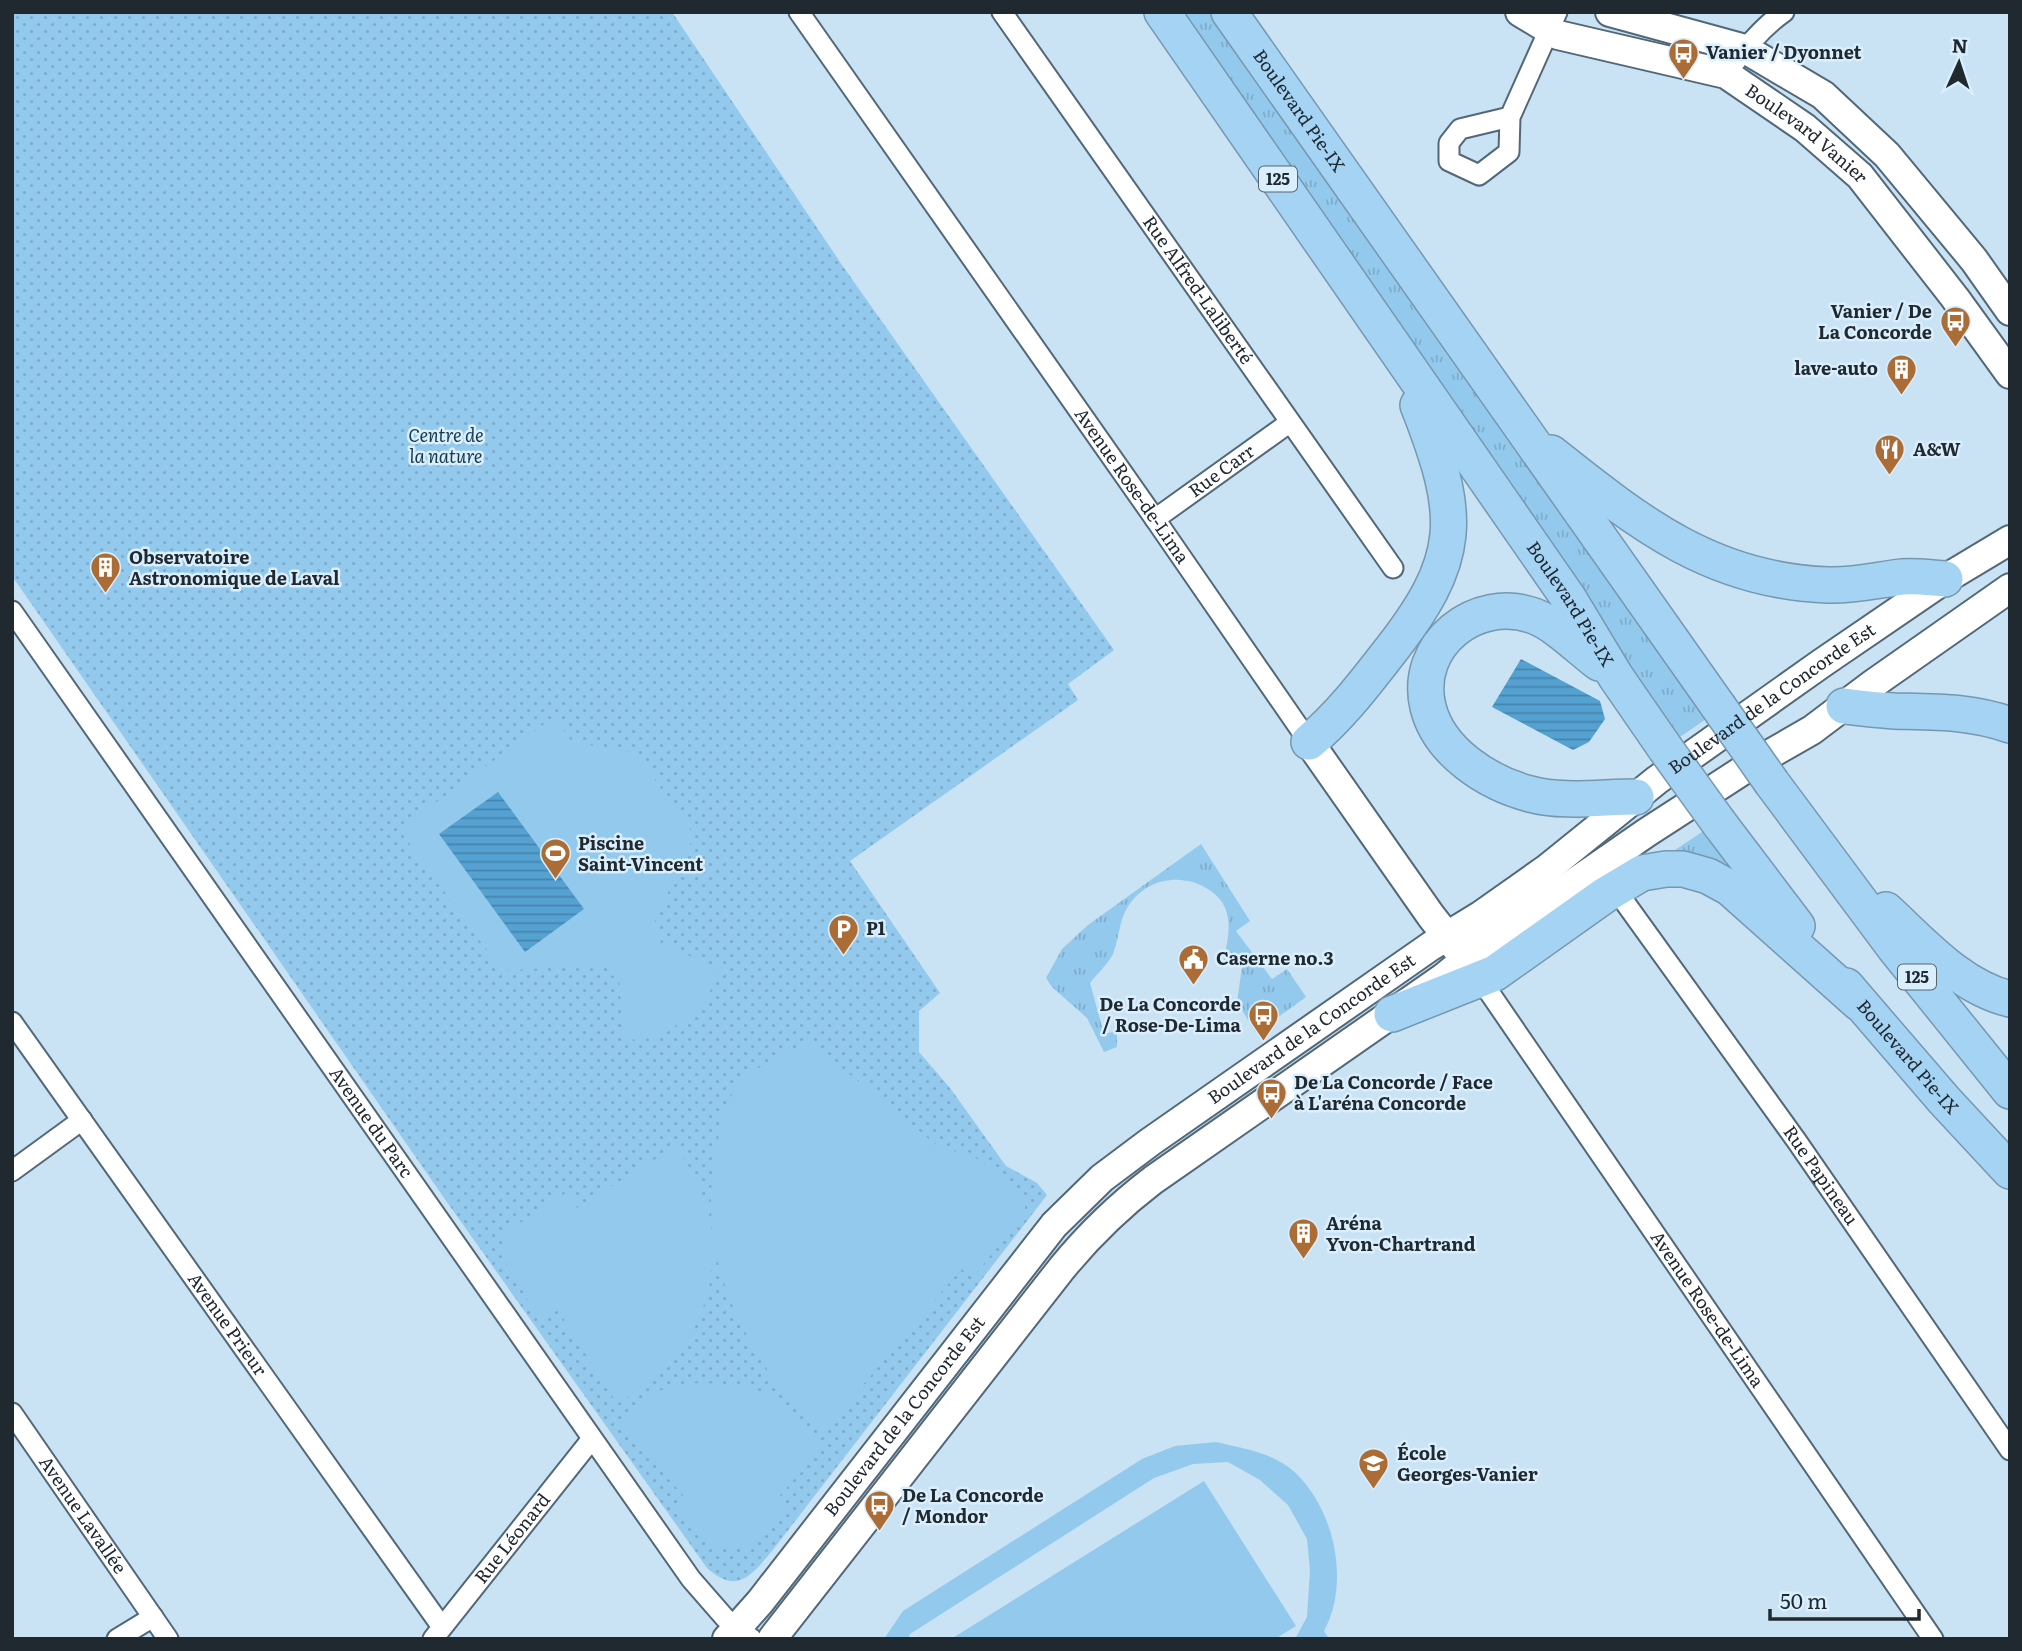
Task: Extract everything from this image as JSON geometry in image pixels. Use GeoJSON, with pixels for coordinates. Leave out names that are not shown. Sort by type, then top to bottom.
{"type":"FeatureCollection","features":[{"type":"Feature","properties":{"kind":"highway","name":"Boulevard Pie-IX"},"geometry":{"type":"LineString","coordinates":[[1161,12],[1569,599],[1616,677],[1665,748],[1756,874],[1859,1003],[2010,1171]]}},
{"type":"Feature","properties":{"kind":"highway","name":"Boulevard Pie-IX"},"geometry":{"type":"LineString","coordinates":[[1229,12],[1772,782],[1943,1010],[2010,1091]]}},
{"type":"Feature","properties":{"kind":"highway"},"geometry":{"type":"LineString","coordinates":[[1309,742],[1345,707],[1406,631],[1437,582],[1445,556],[1449,510],[1442,470],[1395,346]]}},
{"type":"Feature","properties":{"kind":"highway"},"geometry":{"type":"LineString","coordinates":[[1521,429],[1642,523],[1715,561],[1763,576],[1827,585],[1903,577],[1945,579]]}},
{"type":"Feature","properties":{"kind":"highway"},"geometry":{"type":"LineString","coordinates":[[1616,677],[1545,622],[1527,614],[1499,611],[1474,617],[1448,634],[1432,661],[1427,676],[1427,698],[1432,717],[1446,740],[1468,763],[1494,780],[1527,793],[1551,797],[1636,797]]}},
{"type":"Feature","properties":{"kind":"highway"},"geometry":{"type":"LineString","coordinates":[[1844,706],[1954,712],[2010,725]]}},
{"type":"Feature","properties":{"kind":"highway"},"geometry":{"type":"LineString","coordinates":[[1828,859],[1959,974],[1983,989],[2010,999]]}},
{"type":"Feature","properties":{"kind":"highway"},"geometry":{"type":"LineString","coordinates":[[1392,1014],[1474,969],[1502,968],[1621,884],[1649,871],[1675,869],[1708,876],[1730,888],[1859,1003]]}},
{"type":"Feature","properties":{"kind":"street","name":"Avenue Rose-de-Lima"},"geometry":{"type":"LineString","coordinates":[[799,12],[1431,916],[1474,969],[1933,1639]]}},
{"type":"Feature","properties":{"kind":"street","name":"Rue Alfred-Laliberté"},"geometry":{"type":"LineString","coordinates":[[1002,12],[1393,568]]}},
{"type":"Feature","properties":{"kind":"street","name":"Boulevard Vanier"},"geometry":{"type":"LineString","coordinates":[[1520,12],[1726,74],[1805,128],[1860,176],[2010,374]]}},
{"type":"Feature","properties":{"kind":"street","name":"Boulevard Vanier"},"geometry":{"type":"LineString","coordinates":[[1610,12],[1745,49],[1823,95],[1887,155],[1974,260],[2010,311]]}},
{"type":"Feature","properties":{"kind":"street"},"geometry":{"type":"LineString","coordinates":[[1726,74],[1745,49],[1784,12]]}},
{"type":"Feature","properties":{"kind":"street"},"geometry":{"type":"LineString","coordinates":[[1510,117],[1554,22]]}},
{"type":"Feature","properties":{"kind":"street","name":"Rue Carr"},"geometry":{"type":"LineString","coordinates":[[1155,519],[1289,423]]}},
{"type":"Feature","properties":{"kind":"street","name":"Boulevard de la Concorde Est"},"geometry":{"type":"LineString","coordinates":[[739,1635],[1054,1225],[1101,1178],[1548,868],[1636,797],[1747,716],[1945,579],[2010,540]]}},
{"type":"Feature","properties":{"kind":"street"},"geometry":{"type":"LineString","coordinates":[[1474,969],[1646,832],[1751,765],[1812,730],[2010,588]]}},
{"type":"Feature","properties":{"kind":"street","name":"Avenue du Parc"},"geometry":{"type":"LineString","coordinates":[[12,611],[439,1217],[591,1440],[699,1590],[739,1635]]}},
{"type":"Feature","properties":{"kind":"street","name":"Rue Papineau"},"geometry":{"type":"LineString","coordinates":[[1626,904],[1796,1140],[2010,1450]]}},
{"type":"Feature","properties":{"kind":"street","name":"Boulevard de la Concorde Est"},"geometry":{"type":"LineString","coordinates":[[772,1639],[1062,1268],[1098,1227],[1146,1186],[1392,1014]]}},
{"type":"Feature","properties":{"kind":"street","name":"Avenue Prieur"},"geometry":{"type":"LineString","coordinates":[[12,1022],[437,1633]]}},
{"type":"Feature","properties":{"kind":"street"},"geometry":{"type":"LineString","coordinates":[[12,1171],[82,1120]]}},
{"type":"Feature","properties":{"kind":"street","name":"Avenue Lavallée"},"geometry":{"type":"LineString","coordinates":[[12,1413],[20,1440],[167,1639]]}},
{"type":"Feature","properties":{"kind":"street","name":"Rue Léonard"},"geometry":{"type":"LineString","coordinates":[[437,1633],[591,1440]]}},
{"type":"Feature","properties":{"kind":"street"},"geometry":{"type":"LineString","coordinates":[[117,1639],[152,1617]]}},
{"type":"Feature","properties":{"kind":"green space","name":"Centre de la nature"},"geometry":{"type":"Polygon","coordinates":[[[12,12],[672,12],[842,265],[1114,650],[1068,684],[1078,700],[850,861],[940,993],[919,1011],[919,1052],[950,1088],[1006,1166],[1037,1183],[1047,1195],[772,1551],[743,1579],[727,1580],[707,1568],[442,1195],[12,576],[12,12]]]}},
{"type":"Feature","properties":{"kind":"green space"},"geometry":{"type":"Polygon","coordinates":[[[1180,12],[1213,12],[1709,717],[1680,737],[1180,12]]]}},
{"type":"Feature","properties":{"kind":"green space","name":"Piscine Saint-Vincent"},"geometry":{"type":"Polygon","coordinates":[[[554,717],[572,742],[636,753],[694,835],[652,928],[664,934],[660,943],[720,969],[703,1007],[658,1038],[623,1040],[619,975],[609,976],[608,964],[502,971],[399,829],[554,717]]]}},
{"type":"Feature","properties":{"kind":"green space"},"geometry":{"type":"Polygon","coordinates":[[[1702,832],[1726,863],[1717,870],[1672,852],[1702,832]]]}},
{"type":"Feature","properties":{"kind":"green space"},"geometry":{"type":"Polygon","coordinates":[[[1201,844],[1250,921],[1236,931],[1272,979],[1287,969],[1306,997],[1256,1033],[1237,1002],[1242,967],[1223,964],[1229,924],[1225,907],[1219,898],[1200,885],[1189,881],[1165,881],[1144,890],[1127,908],[1113,954],[1090,983],[1104,1034],[1117,1031],[1117,1047],[1104,1052],[1087,1018],[1052,987],[1046,978],[1062,949],[1088,925],[1201,844]]]}},
{"type":"Feature","properties":{"kind":"green space"},"geometry":{"type":"Polygon","coordinates":[[[810,1042],[951,1157],[960,1145],[1025,1198],[1025,1213],[973,1277],[961,1269],[824,1431],[783,1392],[747,1335],[725,1285],[713,1233],[711,1207],[716,1151],[722,1119],[731,1096],[760,1067],[810,1042]]]}},
{"type":"Feature","properties":{"kind":"green space"},"geometry":{"type":"Polygon","coordinates":[[[676,1146],[692,1171],[710,1218],[713,1260],[710,1281],[698,1321],[676,1356],[656,1376],[617,1404],[556,1307],[539,1318],[502,1256],[506,1232],[567,1192],[577,1208],[676,1146]]]}},
{"type":"Feature","properties":{"kind":"green space"},"geometry":{"type":"Polygon","coordinates":[[[699,1383],[739,1386],[770,1397],[797,1416],[823,1447],[776,1500],[785,1507],[749,1547],[711,1546],[677,1507],[686,1499],[620,1422],[636,1404],[654,1393],[699,1383]]]}},
{"type":"Feature","properties":{"kind":"green space"},"geometry":{"type":"Polygon","coordinates":[[[1216,1442],[1255,1451],[1283,1463],[1306,1484],[1318,1503],[1334,1545],[1337,1568],[1332,1611],[1324,1631],[1329,1639],[1295,1639],[1307,1617],[1310,1570],[1307,1539],[1288,1505],[1260,1480],[1228,1462],[1193,1464],[1154,1478],[910,1634],[908,1639],[884,1639],[903,1611],[1142,1459],[1175,1446],[1216,1442]]]}},
{"type":"Feature","properties":{"kind":"green space"},"geometry":{"type":"Polygon","coordinates":[[[1204,1481],[1296,1626],[1275,1639],[951,1639],[1204,1481]]]}},
{"type":"Feature","properties":{"kind":"shaded area"},"geometry":{"type":"Polygon","coordinates":[[[1521,659],[1600,701],[1605,719],[1589,742],[1573,750],[1492,707],[1521,659]]]}},
{"type":"Feature","properties":{"kind":"shaded area"},"geometry":{"type":"Polygon","coordinates":[[[498,792],[584,909],[525,952],[439,834],[498,792]]]}},
{"type":"Feature","properties":{"kind":"place","name":"Vanier / Dyonnet"},"geometry":{"type":"Point","coordinates":[1683,80]}},
{"type":"Feature","properties":{"kind":"place","name":"Vanier / De La Concorde"},"geometry":{"type":"Point","coordinates":[1955,349]}},
{"type":"Feature","properties":{"kind":"place","name":"lave-auto"},"geometry":{"type":"Point","coordinates":[1901,396]}},
{"type":"Feature","properties":{"kind":"place","name":"A&W"},"geometry":{"type":"Point","coordinates":[1890,477]}},
{"type":"Feature","properties":{"kind":"place","name":"Observatoire Astronomique de Laval"},"geometry":{"type":"Point","coordinates":[106,595]}},
{"type":"Feature","properties":{"kind":"place","name":"Piscine Saint-Vincent"},"geometry":{"type":"Point","coordinates":[555,881]}},
{"type":"Feature","properties":{"kind":"place","name":"P1"},"geometry":{"type":"Point","coordinates":[843,956]}},
{"type":"Feature","properties":{"kind":"place","name":"Caserne no.3"},"geometry":{"type":"Point","coordinates":[1193,986]}},
{"type":"Feature","properties":{"kind":"place","name":"De La Concorde / Rose-De-Lima"},"geometry":{"type":"Point","coordinates":[1264,1042]}},
{"type":"Feature","properties":{"kind":"place","name":"De La Concorde / Face à L'aréna Concorde"},"geometry":{"type":"Point","coordinates":[1271,1120]}},
{"type":"Feature","properties":{"kind":"place","name":"Aréna Yvon-Chartrand"},"geometry":{"type":"Point","coordinates":[1303,1261]}},
{"type":"Feature","properties":{"kind":"place","name":"École Georges-Vanier"},"geometry":{"type":"Point","coordinates":[1374,1491]}},
{"type":"Feature","properties":{"kind":"place","name":"De La Concorde / Mondor"},"geometry":{"type":"Point","coordinates":[879,1533]}}]}
